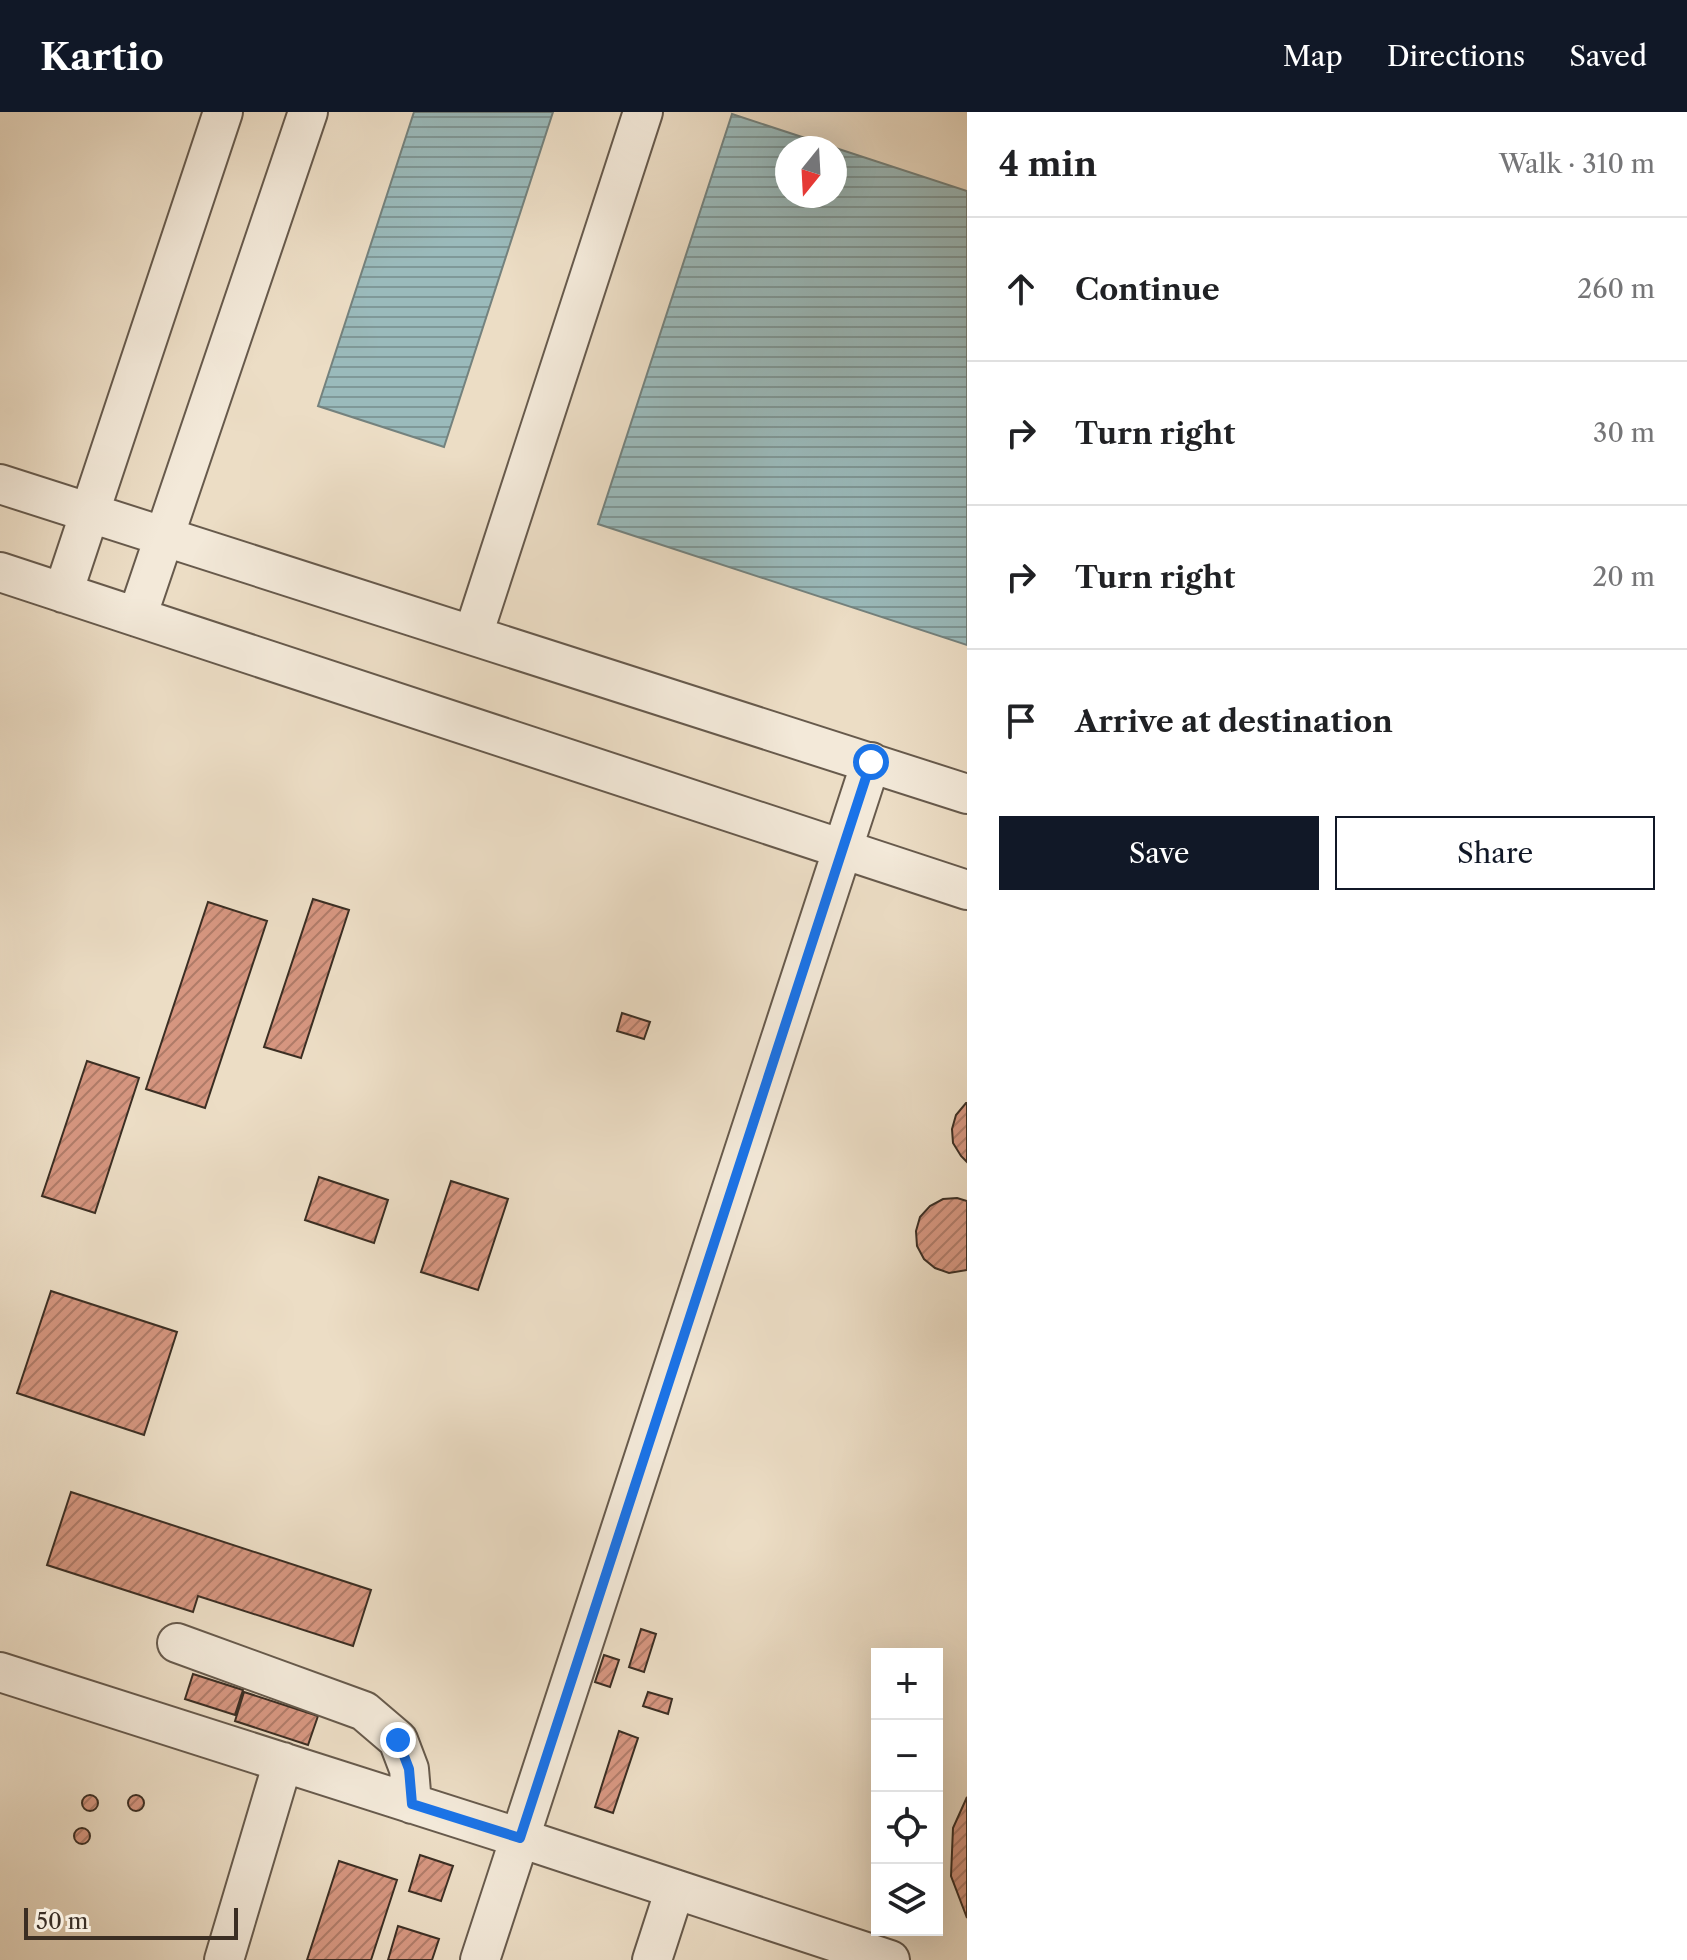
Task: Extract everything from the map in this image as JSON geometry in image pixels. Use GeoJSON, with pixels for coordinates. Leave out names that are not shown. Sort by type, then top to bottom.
{"type":"FeatureCollection","features":[{"type":"Feature","properties":{"kind":"lane"},"geometry":{"type":"LineString","coordinates":[[63,593],[223,112]]}},
{"type":"Feature","properties":{"kind":"lane"},"geometry":{"type":"LineString","coordinates":[[137,617],[308,112]]}},
{"type":"Feature","properties":{"kind":"lane"},"geometry":{"type":"LineString","coordinates":[[473,635],[643,112]]}},
{"type":"Feature","properties":{"kind":"lane"},"geometry":{"type":"LineString","coordinates":[[0,484],[967,794]]}},
{"type":"Feature","properties":{"kind":"lane"},"geometry":{"type":"LineString","coordinates":[[0,572],[967,890]]}},
{"type":"Feature","properties":{"kind":"lane"},"geometry":{"type":"LineString","coordinates":[[480,1960],[871,762]]}},
{"type":"Feature","properties":{"kind":"lane"},"geometry":{"type":"LineString","coordinates":[[177,1643],[364,1711],[398,1740],[409,1769],[412,1804]]}},
{"type":"Feature","properties":{"kind":"lane"},"geometry":{"type":"LineString","coordinates":[[0,1672],[890,1960]]}},
{"type":"Feature","properties":{"kind":"lane"},"geometry":{"type":"LineString","coordinates":[[224,1960],[283,1762]]}},
{"type":"Feature","properties":{"kind":"lane"},"geometry":{"type":"LineString","coordinates":[[652,1960],[675,1889]]}},
{"type":"Feature","properties":{"kind":"water"},"geometry":{"type":"Polygon","coordinates":[[[414,112],[553,112],[444,447],[318,406],[414,112]]]}},
{"type":"Feature","properties":{"kind":"water"},"geometry":{"type":"Polygon","coordinates":[[[732,114],[799,136],[775,136],[775,208],[847,208],[847,152],[967,191],[967,645],[598,524],[732,114]]]}},
{"type":"Feature","properties":{"kind":"building"},"geometry":{"type":"Polygon","coordinates":[[[313,899],[349,910],[301,1058],[264,1047],[313,899]]]}},
{"type":"Feature","properties":{"kind":"building"},"geometry":{"type":"Polygon","coordinates":[[[208,902],[267,921],[205,1108],[146,1089],[208,902]]]}},
{"type":"Feature","properties":{"kind":"building"},"geometry":{"type":"Polygon","coordinates":[[[622,1013],[650,1022],[644,1039],[617,1031],[622,1013]]]}},
{"type":"Feature","properties":{"kind":"building"},"geometry":{"type":"Polygon","coordinates":[[[87,1061],[139,1078],[95,1213],[42,1196],[87,1061]]]}},
{"type":"Feature","properties":{"kind":"building"},"geometry":{"type":"Polygon","coordinates":[[[966,1103],[967,1162],[953,1143],[952,1129],[956,1115],[966,1103]]]}},
{"type":"Feature","properties":{"kind":"building"},"geometry":{"type":"Polygon","coordinates":[[[319,1177],[388,1200],[374,1243],[305,1220],[319,1177]]]}},
{"type":"Feature","properties":{"kind":"building"},"geometry":{"type":"Polygon","coordinates":[[[451,1181],[508,1199],[478,1290],[421,1272],[451,1181]]]}},
{"type":"Feature","properties":{"kind":"building"},"geometry":{"type":"Polygon","coordinates":[[[943,1199],[967,1201],[967,1270],[949,1273],[935,1268],[924,1259],[917,1246],[916,1231],[920,1217],[930,1206],[943,1199]]]}},
{"type":"Feature","properties":{"kind":"building"},"geometry":{"type":"Polygon","coordinates":[[[51,1291],[177,1332],[144,1435],[17,1393],[51,1291]]]}},
{"type":"Feature","properties":{"kind":"building"},"geometry":{"type":"Polygon","coordinates":[[[71,1492],[371,1590],[353,1646],[198,1596],[193,1612],[47,1565],[71,1492]]]}},
{"type":"Feature","properties":{"kind":"building"},"geometry":{"type":"Polygon","coordinates":[[[641,1629],[656,1634],[644,1672],[629,1667],[641,1629]]]}},
{"type":"Feature","properties":{"kind":"building"},"geometry":{"type":"Polygon","coordinates":[[[604,1655],[619,1660],[610,1687],[595,1682],[604,1655]]]}},
{"type":"Feature","properties":{"kind":"building"},"geometry":{"type":"Polygon","coordinates":[[[193,1674],[243,1690],[235,1715],[185,1699],[193,1674]]]}},
{"type":"Feature","properties":{"kind":"building"},"geometry":{"type":"Polygon","coordinates":[[[244,1692],[318,1716],[308,1745],[235,1721],[244,1692]]]}},
{"type":"Feature","properties":{"kind":"building"},"geometry":{"type":"Polygon","coordinates":[[[648,1692],[672,1699],[668,1714],[643,1706],[648,1692]]]}},
{"type":"Feature","properties":{"kind":"building"},"geometry":{"type":"Polygon","coordinates":[[[619,1731],[638,1738],[613,1813],[595,1807],[619,1731]]]}},
{"type":"Feature","properties":{"kind":"building"},"geometry":{"type":"Polygon","coordinates":[[[90,1795],[98,1803],[90,1811],[82,1803],[90,1795]]]}},
{"type":"Feature","properties":{"kind":"building"},"geometry":{"type":"Polygon","coordinates":[[[136,1795],[144,1803],[136,1811],[128,1803],[136,1795]]]}},
{"type":"Feature","properties":{"kind":"building"},"geometry":{"type":"Polygon","coordinates":[[[967,1797],[967,1918],[951,1876],[953,1828],[967,1797]]]}},
{"type":"Feature","properties":{"kind":"building"},"geometry":{"type":"Polygon","coordinates":[[[82,1828],[90,1836],[82,1844],[74,1836],[82,1828]]]}},
{"type":"Feature","properties":{"kind":"building"},"geometry":{"type":"Polygon","coordinates":[[[420,1855],[453,1866],[441,1901],[409,1891],[420,1855]]]}},
{"type":"Feature","properties":{"kind":"building"},"geometry":{"type":"Polygon","coordinates":[[[339,1861],[397,1880],[371,1960],[307,1960],[339,1861]]]}},
{"type":"Feature","properties":{"kind":"building"},"geometry":{"type":"Polygon","coordinates":[[[398,1926],[439,1939],[432,1960],[388,1960],[398,1926]]]}},
{"type":"Feature","properties":{"kind":"route"},"geometry":{"type":"LineString","coordinates":[[398,1740],[409,1769],[412,1804],[520,1838],[871,762]]}}]}
